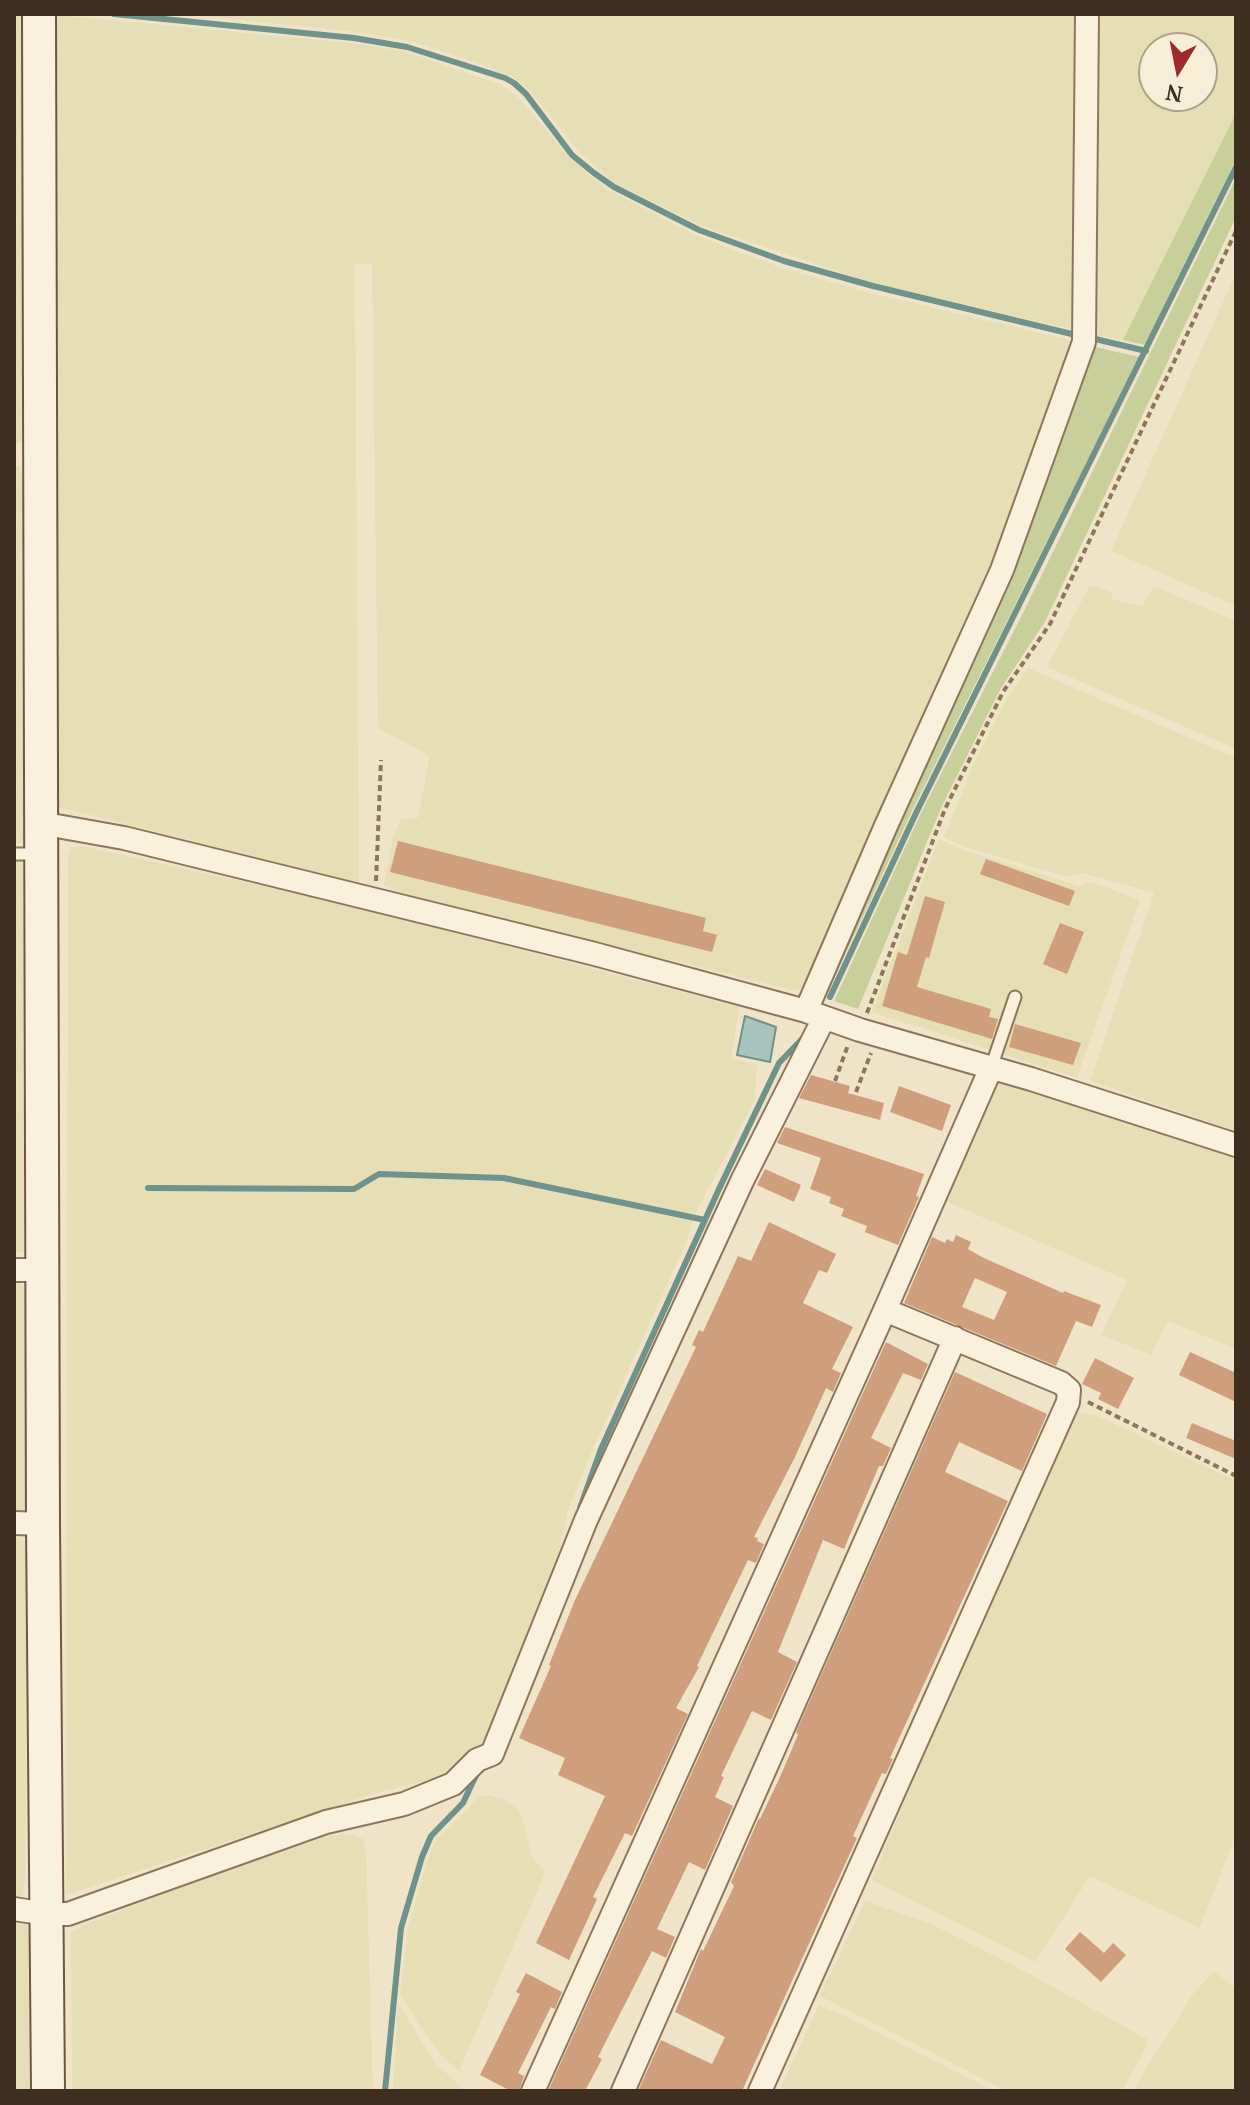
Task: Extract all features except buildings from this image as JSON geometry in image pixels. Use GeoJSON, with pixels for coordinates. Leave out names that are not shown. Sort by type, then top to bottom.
{"type":"FeatureCollection","features":[{"type":"Feature","properties":{"kind":"main road"},"geometry":{"type":"LineString","coordinates":[[39,14],[28,1523],[47,1914],[48,2091]]}},
{"type":"Feature","properties":{"kind":"street"},"geometry":{"type":"LineString","coordinates":[[14,1909],[68,1914],[326,1822],[404,1804],[453,1784],[477,1760],[492,1754],[586,1520],[795,1071],[885,828],[1002,570],[1084,342],[1087,14]]}},
{"type":"Feature","properties":{"kind":"street"},"geometry":{"type":"LineString","coordinates":[[32,843],[124,838],[591,953],[815,1014],[1236,1145]]}},
{"type":"Feature","properties":{"kind":"street"},"geometry":{"type":"LineString","coordinates":[[533,2091],[991,1068]]}},
{"type":"Feature","properties":{"kind":"street"},"geometry":{"type":"LineString","coordinates":[[760,2091],[1062,1416],[1069,1390],[1061,1383],[885,1310]]}},
{"type":"Feature","properties":{"kind":"street"},"geometry":{"type":"LineString","coordinates":[[623,2091],[955,1338]]}},
{"type":"Feature","properties":{"kind":"lane"},"geometry":{"type":"LineString","coordinates":[[991,1068],[1015,997]]}},
{"type":"Feature","properties":{"kind":"path"},"geometry":{"type":"LineString","coordinates":[[835,1081],[863,1031],[945,809],[1003,692],[1050,624],[1236,231]]}},
{"type":"Feature","properties":{"kind":"path"},"geometry":{"type":"LineString","coordinates":[[375,899],[381,760]]}},
{"type":"Feature","properties":{"kind":"path"},"geometry":{"type":"LineString","coordinates":[[856,1092],[863,1031]]}},
{"type":"Feature","properties":{"kind":"path"},"geometry":{"type":"LineString","coordinates":[[1069,1390],[1100,1410],[1236,1476]]}},
{"type":"Feature","properties":{"kind":"shaded area"},"geometry":{"type":"Polygon","coordinates":[[[14,14],[25,14],[22,442],[14,444],[14,14]]]}},
{"type":"Feature","properties":{"kind":"shaded area"},"geometry":{"type":"Polygon","coordinates":[[[182,14],[1081,14],[1079,331],[876,284],[704,227],[613,182],[579,152],[529,90],[511,76],[466,59],[410,41],[357,32],[182,14]]]}},
{"type":"Feature","properties":{"kind":"shaded area"},"geometry":{"type":"Polygon","coordinates":[[[1093,14],[1236,14],[1236,113],[1123,340],[1091,334],[1093,14]]]}},
{"type":"Feature","properties":{"kind":"shaded area"},"geometry":{"type":"Polygon","coordinates":[[[57,15],[351,43],[404,51],[502,85],[520,99],[568,156],[605,188],[695,235],[779,267],[870,293],[1074,341],[994,567],[811,976],[802,989],[792,990],[403,894],[384,885],[393,837],[401,819],[418,818],[429,759],[425,753],[378,728],[372,263],[355,264],[359,883],[59,807],[57,15]]]}},
{"type":"Feature","properties":{"kind":"shaded area"},"geometry":{"type":"Polygon","coordinates":[[[1236,273],[1236,606],[1111,551],[1236,273]]]}},
{"type":"Feature","properties":{"kind":"shaded area"},"geometry":{"type":"Polygon","coordinates":[[[14,466],[21,466],[24,483],[24,843],[14,843],[14,466]]]}},
{"type":"Feature","properties":{"kind":"shaded area"},"geometry":{"type":"Polygon","coordinates":[[[1090,585],[1111,592],[1112,599],[1142,606],[1154,586],[1236,621],[1236,749],[1047,667],[1090,585]]]}},
{"type":"Feature","properties":{"kind":"shaded area"},"geometry":{"type":"Polygon","coordinates":[[[1028,668],[1236,758],[1236,1131],[1090,1081],[1154,893],[1082,873],[1067,877],[962,846],[944,837],[975,761],[1007,699],[1028,668]]]}},
{"type":"Feature","properties":{"kind":"shaded area"},"geometry":{"type":"Polygon","coordinates":[[[939,839],[964,850],[1080,886],[1091,882],[1140,900],[1077,1078],[872,1012],[939,839]]]}},
{"type":"Feature","properties":{"kind":"shaded area"},"geometry":{"type":"Polygon","coordinates":[[[83,846],[356,907],[739,1007],[731,1059],[757,1064],[755,1099],[693,1218],[685,1245],[588,1460],[567,1514],[559,1551],[481,1748],[448,1775],[369,1795],[66,1895],[68,855],[71,847],[83,846]]]}},
{"type":"Feature","properties":{"kind":"shaded area"},"geometry":{"type":"Polygon","coordinates":[[[14,861],[23,861],[24,1252],[14,1251],[14,861]]]}},
{"type":"Feature","properties":{"kind":"shaded area"},"geometry":{"type":"Polygon","coordinates":[[[994,1079],[1236,1153],[1236,1226],[1233,1235],[1236,1236],[1236,1349],[1168,1321],[1151,1355],[1101,1335],[1127,1280],[945,1201],[994,1079]]]}},
{"type":"Feature","properties":{"kind":"shaded area"},"geometry":{"type":"Polygon","coordinates":[[[14,1281],[21,1284],[28,1295],[28,1519],[14,1519],[14,1281]]]}},
{"type":"Feature","properties":{"kind":"shaded area"},"geometry":{"type":"Polygon","coordinates":[[[1074,1412],[1098,1416],[1236,1481],[1236,1834],[1200,1928],[1090,1876],[1035,1962],[872,1880],[938,1720],[1074,1412]]]}},
{"type":"Feature","properties":{"kind":"shaded area"},"geometry":{"type":"Polygon","coordinates":[[[14,1536],[28,1543],[25,1883],[23,1895],[14,1902],[14,1536]]]}},
{"type":"Feature","properties":{"kind":"shaded area"},"geometry":{"type":"Polygon","coordinates":[[[478,1796],[503,1799],[518,1809],[531,1854],[545,1873],[459,2071],[442,2056],[400,1994],[408,1928],[428,1858],[437,1838],[478,1796]]]}},
{"type":"Feature","properties":{"kind":"shaded area"},"geometry":{"type":"Polygon","coordinates":[[[331,1835],[352,1835],[363,1839],[366,1850],[373,2091],[72,2091],[71,1933],[81,1926],[216,1874],[331,1835]]]}},
{"type":"Feature","properties":{"kind":"shaded area"},"geometry":{"type":"Polygon","coordinates":[[[865,1901],[927,1922],[1015,1966],[1147,2039],[1147,2046],[1122,2091],[1007,2091],[820,1996],[865,1901]]]}},
{"type":"Feature","properties":{"kind":"shaded area"},"geometry":{"type":"Polygon","coordinates":[[[14,1917],[28,1920],[29,2091],[14,2091],[14,1917]]]}},
{"type":"Feature","properties":{"kind":"shaded area"},"geometry":{"type":"Polygon","coordinates":[[[1214,1971],[1236,1989],[1236,2091],[1132,2091],[1193,1994],[1214,1971]]]}},
{"type":"Feature","properties":{"kind":"shaded area"},"geometry":{"type":"Polygon","coordinates":[[[398,2003],[436,2064],[466,2091],[393,2091],[398,2003]]]}},
{"type":"Feature","properties":{"kind":"shaded area"},"geometry":{"type":"Polygon","coordinates":[[[819,2005],[842,2015],[994,2091],[779,2091],[819,2005]]]}},
{"type":"Feature","properties":{"kind":"green space"},"geometry":{"type":"Polygon","coordinates":[[[1236,113],[1236,159],[1145,345],[1123,340],[1236,113]]]}},
{"type":"Feature","properties":{"kind":"green space"},"geometry":{"type":"Polygon","coordinates":[[[1236,178],[1236,217],[1045,622],[1001,688],[941,808],[858,1009],[834,1001],[921,813],[1023,613],[1236,178]]]}},
{"type":"Feature","properties":{"kind":"green space"},"geometry":{"type":"Polygon","coordinates":[[[1091,346],[1139,357],[912,811],[826,996],[821,994],[1091,346]]]}},
{"type":"Feature","properties":{"kind":"water"},"geometry":{"type":"Polygon","coordinates":[[[745,1016],[776,1027],[770,1062],[737,1055],[745,1016]]]}},
{"type":"Feature","properties":{"kind":"waterway"},"geometry":{"type":"LineString","coordinates":[[114,14],[354,38],[407,47],[505,78],[526,94],[572,155],[594,173],[614,187],[699,230],[784,261],[873,286],[1080,336]]}},
{"type":"Feature","properties":{"kind":"waterway"},"geometry":{"type":"LineString","coordinates":[[830,997],[917,811],[1236,167]]}},
{"type":"Feature","properties":{"kind":"waterway"},"geometry":{"type":"LineString","coordinates":[[1091,338],[1146,351]]}},
{"type":"Feature","properties":{"kind":"waterway"},"geometry":{"type":"LineString","coordinates":[[580,1508],[601,1449],[779,1063],[805,1036]]}},
{"type":"Feature","properties":{"kind":"waterway"},"geometry":{"type":"LineString","coordinates":[[148,1188],[354,1189],[379,1174],[504,1178],[705,1220]]}},
{"type":"Feature","properties":{"kind":"waterway"},"geometry":{"type":"LineString","coordinates":[[385,2091],[401,1928],[431,1836],[463,1803],[479,1769]]}}]}
